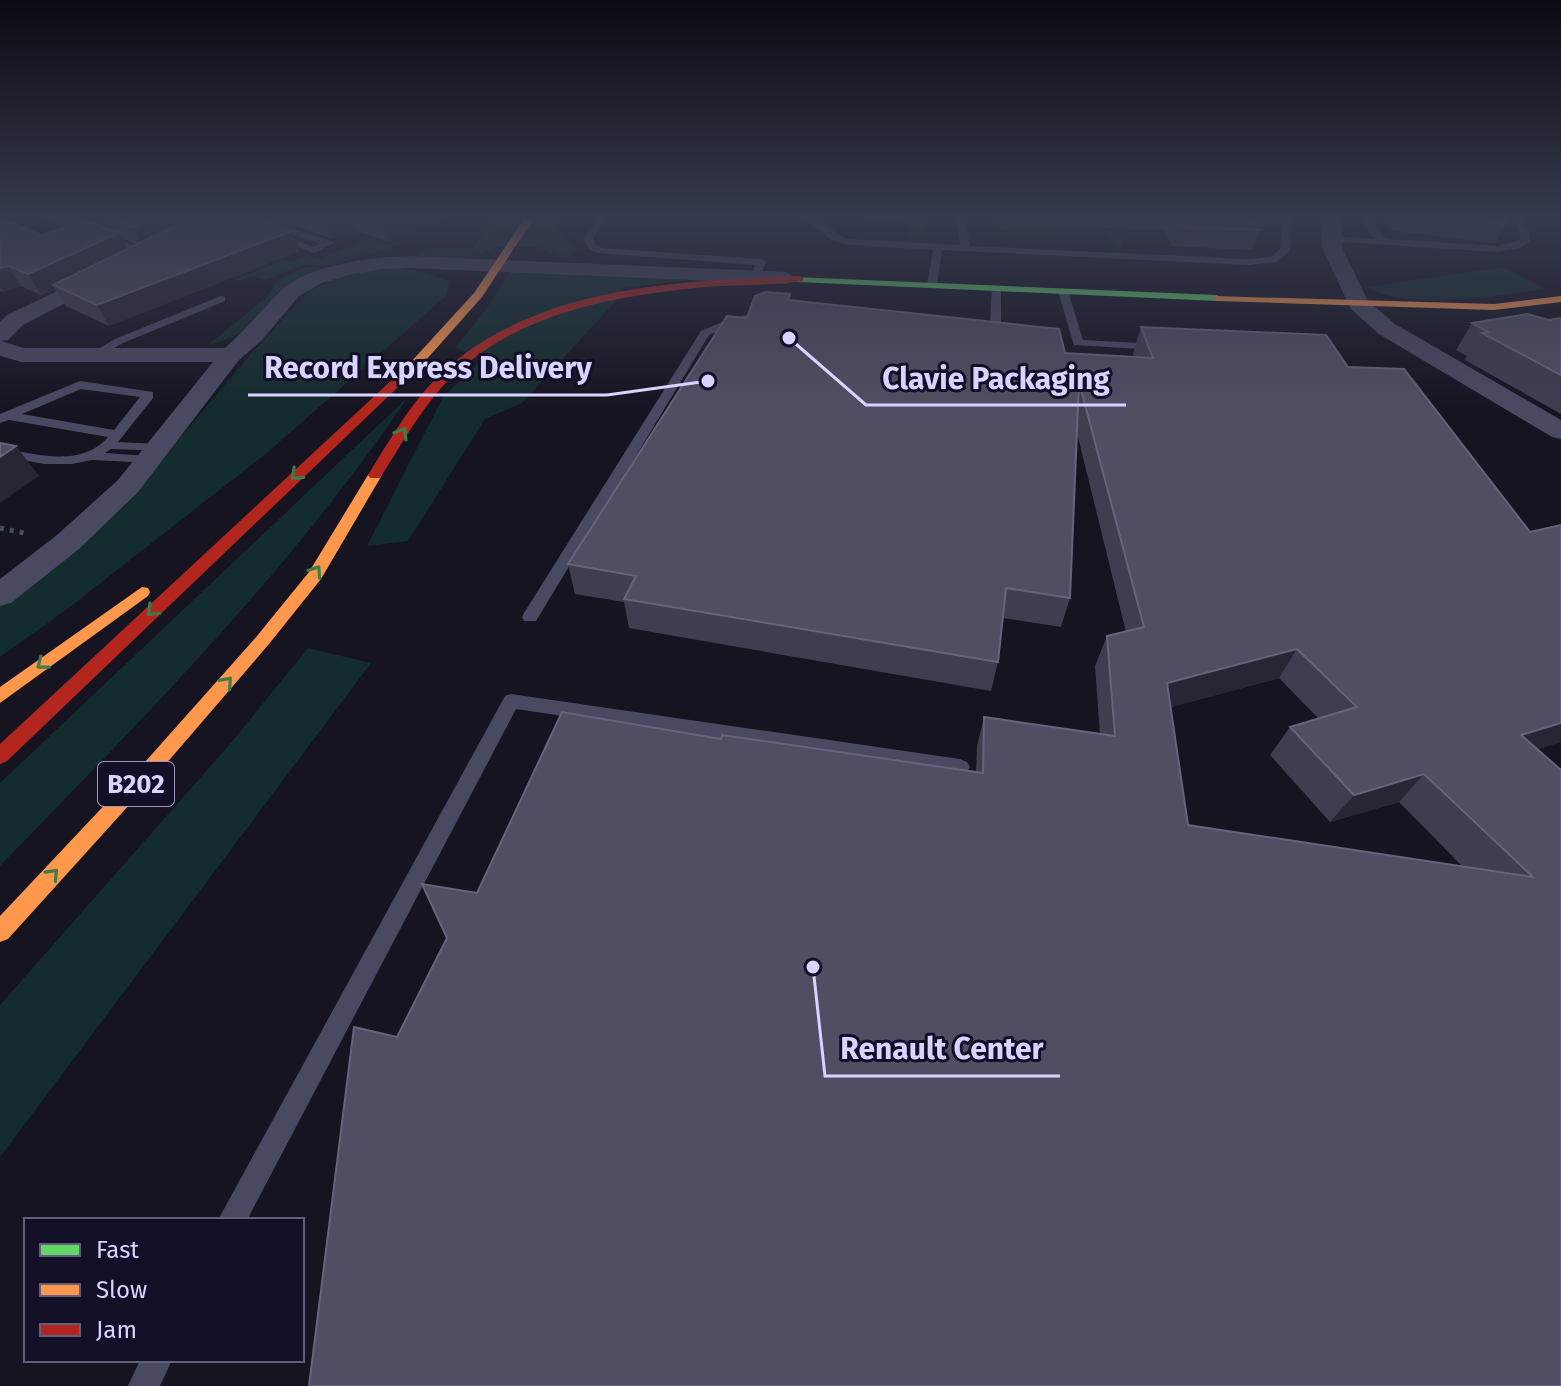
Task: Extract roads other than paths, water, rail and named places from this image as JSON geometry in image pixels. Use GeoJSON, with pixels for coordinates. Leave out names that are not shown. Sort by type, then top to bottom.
{"type":"FeatureCollection","features":[{"type":"Feature","properties":{"kind":"highway"},"geometry":{"type":"LineString","coordinates":[[0,756],[397,382],[489,280]]}},
{"type":"Feature","properties":{"kind":"highway","name":"B202"},"geometry":{"type":"LineString","coordinates":[[0,932],[169,747],[301,594],[418,406],[448,375],[479,350],[519,329],[597,299],[692,283],[782,280]]}},
{"type":"Feature","properties":{"kind":"highway"},"geometry":{"type":"LineString","coordinates":[[815,280],[1359,304],[1494,307],[1561,299]]}},
{"type":"Feature","properties":{"kind":"highway"},"geometry":{"type":"LineString","coordinates":[[0,696],[84,631],[250,519]]}},
{"type":"Feature","properties":{"kind":"street"},"geometry":{"type":"LineString","coordinates":[[96,280],[15,320],[0,341],[22,355],[231,355]]}},
{"type":"Feature","properties":{"kind":"street"},"geometry":{"type":"LineString","coordinates":[[0,595],[68,542],[128,486],[231,355],[254,335],[292,292],[314,280]]}},
{"type":"Feature","properties":{"kind":"street"},"geometry":{"type":"LineString","coordinates":[[465,280],[471,288],[471,303]]}},
{"type":"Feature","properties":{"kind":"street"},"geometry":{"type":"LineString","coordinates":[[1347,280],[1359,304],[1387,329],[1561,431]]}},
{"type":"Feature","properties":{"kind":"lane"},"geometry":{"type":"LineString","coordinates":[[932,285],[933,280]]}},
{"type":"Feature","properties":{"kind":"lane"},"geometry":{"type":"LineString","coordinates":[[995,330],[996,288]]}},
{"type":"Feature","properties":{"kind":"lane"},"geometry":{"type":"LineString","coordinates":[[1063,291],[1078,343]]}},
{"type":"Feature","properties":{"kind":"lane"},"geometry":{"type":"LineString","coordinates":[[92,356],[119,341],[221,299]]}},
{"type":"Feature","properties":{"kind":"lane"},"geometry":{"type":"LineString","coordinates":[[530,617],[705,333],[766,312],[786,312]]}},
{"type":"Feature","properties":{"kind":"lane"},"geometry":{"type":"LineString","coordinates":[[965,328],[1009,333]]}},
{"type":"Feature","properties":{"kind":"lane"},"geometry":{"type":"LineString","coordinates":[[1065,342],[1173,347]]}},
{"type":"Feature","properties":{"kind":"lane"},"geometry":{"type":"LineString","coordinates":[[3,417],[80,385],[149,395],[112,440],[92,456]]}},
{"type":"Feature","properties":{"kind":"lane"},"geometry":{"type":"LineString","coordinates":[[3,417],[112,440],[153,454]]}},
{"type":"Feature","properties":{"kind":"lane"},"geometry":{"type":"LineString","coordinates":[[0,452],[45,460],[153,454]]}},
{"type":"Feature","properties":{"kind":"lane"},"geometry":{"type":"LineString","coordinates":[[233,1218],[511,701],[960,767]]}},
{"type":"Feature","properties":{"kind":"lane"},"geometry":{"type":"LineString","coordinates":[[143,1386],[156,1362]]}},
{"type":"Feature","properties":{"kind":"place","name":"Clavie Packaging"},"geometry":{"type":"Point","coordinates":[789,338]}},
{"type":"Feature","properties":{"kind":"place","name":"Record Express Delivery"},"geometry":{"type":"Point","coordinates":[708,381]}},
{"type":"Feature","properties":{"kind":"place","name":"Renault Center"},"geometry":{"type":"Point","coordinates":[813,967]}}]}
